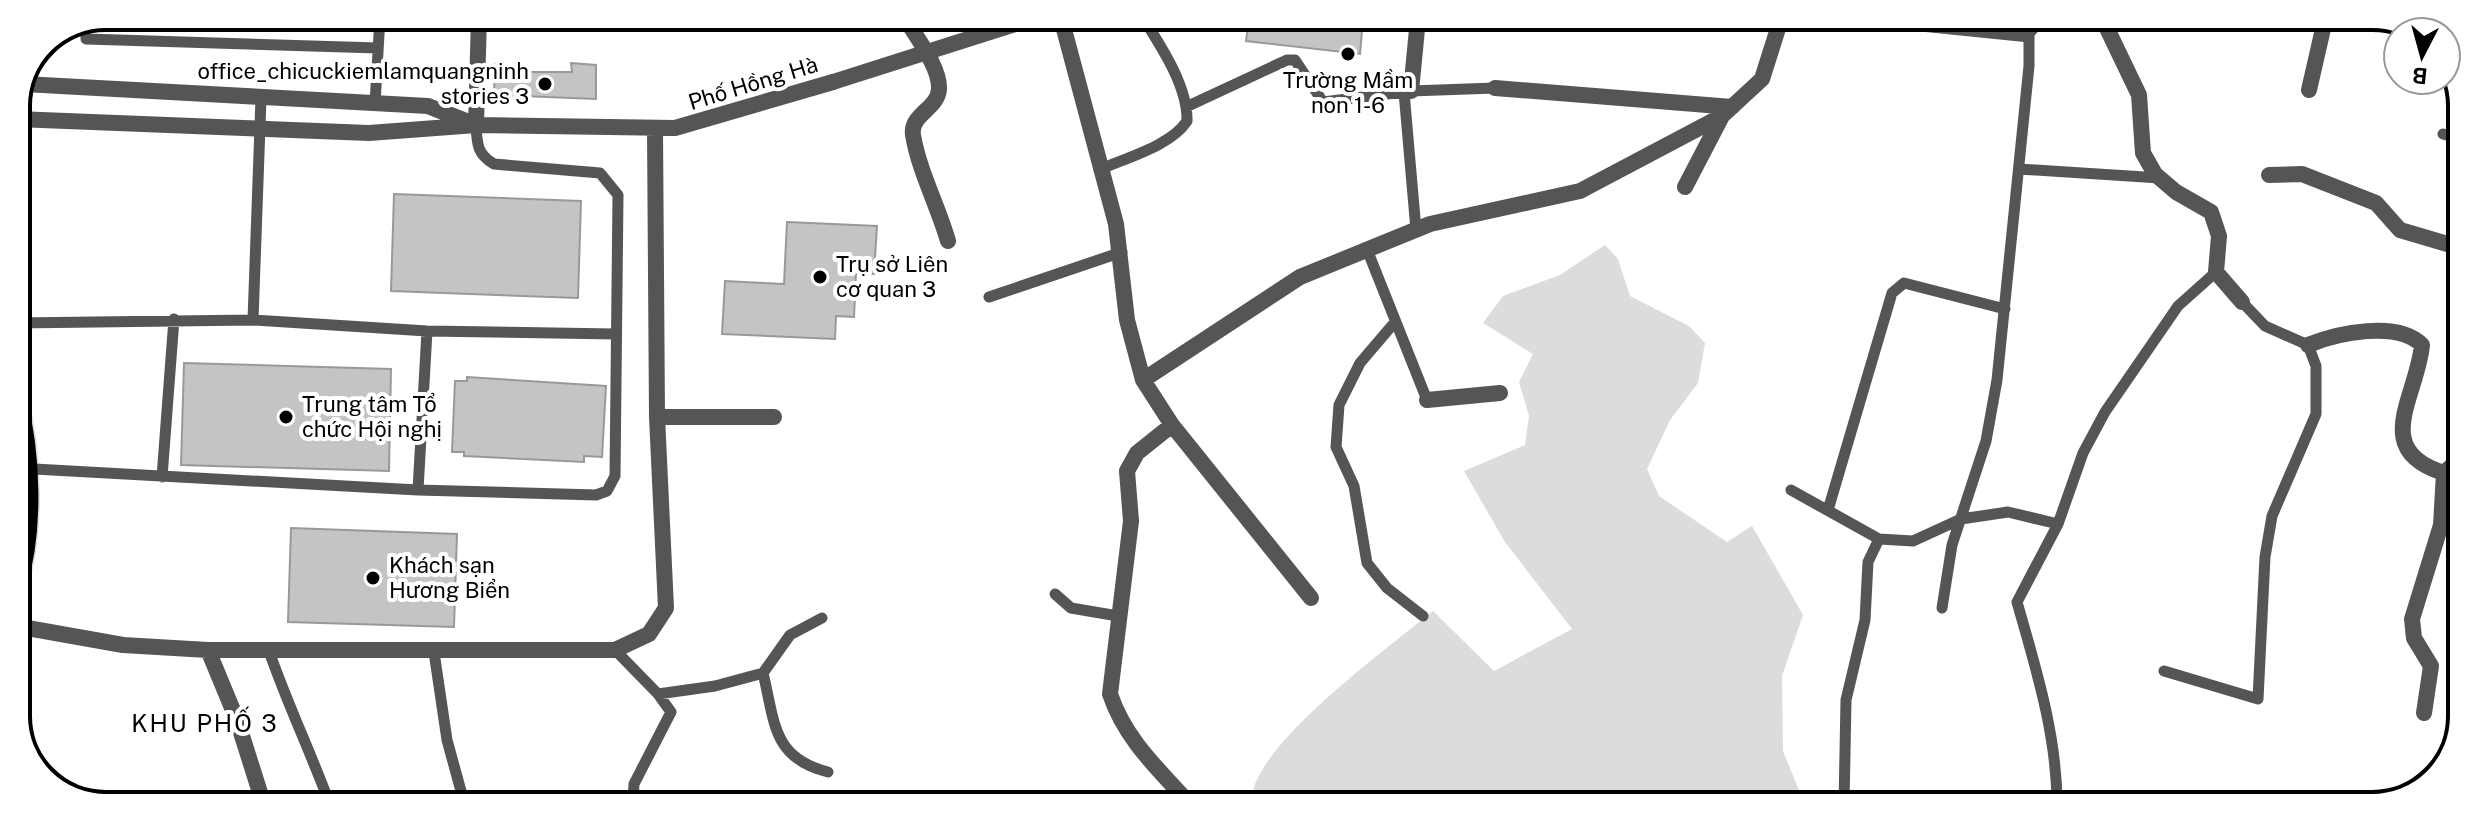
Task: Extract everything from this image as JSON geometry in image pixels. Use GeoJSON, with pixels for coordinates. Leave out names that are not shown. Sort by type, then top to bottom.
{"type":"FeatureCollection","features":[{"type":"Feature","properties":{"kind":"street"},"geometry":{"type":"LineString","coordinates":[[476,125],[479,30]]}},
{"type":"Feature","properties":{"kind":"street"},"geometry":{"type":"LineString","coordinates":[[912,30],[938,78],[939,93],[932,105],[920,115],[913,134],[948,241]]}},
{"type":"Feature","properties":{"kind":"street","name":"Phố Hồng Hà"},"geometry":{"type":"LineString","coordinates":[[30,120],[369,133],[476,125],[655,129],[689,126],[994,30]]}},
{"type":"Feature","properties":{"kind":"street"},"geometry":{"type":"LineString","coordinates":[[1064,30],[1122,252],[1127,320],[1143,380],[1172,425],[1311,598]]}},
{"type":"Feature","properties":{"kind":"street"},"geometry":{"type":"LineString","coordinates":[[1408,92],[1416,30]]}},
{"type":"Feature","properties":{"kind":"street"},"geometry":{"type":"LineString","coordinates":[[1143,380],[1300,277],[1368,252],[1430,224],[1580,191],[1727,111],[1762,79],[1778,30]]}},
{"type":"Feature","properties":{"kind":"street"},"geometry":{"type":"LineString","coordinates":[[1972,30],[2025,34],[2029,30]]}},
{"type":"Feature","properties":{"kind":"street"},"geometry":{"type":"LineString","coordinates":[[2108,30],[2139,95],[2143,153],[2160,178],[2176,192],[2211,212],[2219,236],[2216,272],[2242,302]]}},
{"type":"Feature","properties":{"kind":"street"},"geometry":{"type":"LineString","coordinates":[[2309,90],[2323,30]]}},
{"type":"Feature","properties":{"kind":"street","name":"Phố Hồng Hà"},"geometry":{"type":"LineString","coordinates":[[33,85],[428,106],[476,125]]}},
{"type":"Feature","properties":{"kind":"street"},"geometry":{"type":"LineString","coordinates":[[1495,88],[1727,111]]}},
{"type":"Feature","properties":{"kind":"street"},"geometry":{"type":"LineString","coordinates":[[1685,187],[1727,111]]}},
{"type":"Feature","properties":{"kind":"street"},"geometry":{"type":"LineString","coordinates":[[30,628],[123,645],[269,651],[615,650],[649,634],[666,608],[657,417],[655,129]]}},
{"type":"Feature","properties":{"kind":"street"},"geometry":{"type":"LineString","coordinates":[[2269,175],[2302,174],[2376,203],[2400,230],[2448,244]]}},
{"type":"Feature","properties":{"kind":"street"},"geometry":{"type":"LineString","coordinates":[[2308,345],[2354,333],[2389,333],[2415,338],[2422,345],[2421,361],[2401,424],[2403,441],[2410,456],[2422,466],[2444,473]]}},
{"type":"Feature","properties":{"kind":"street"},"geometry":{"type":"LineString","coordinates":[[1427,400],[1500,393]]}},
{"type":"Feature","properties":{"kind":"street"},"geometry":{"type":"LineString","coordinates":[[657,417],[774,417]]}},
{"type":"Feature","properties":{"kind":"street"},"geometry":{"type":"LineString","coordinates":[[1172,425],[1137,453],[1127,471],[1131,521],[1110,673],[1110,694],[1118,719],[1139,749],[1179,792]]}},
{"type":"Feature","properties":{"kind":"street"},"geometry":{"type":"LineString","coordinates":[[2424,713],[2431,666],[2414,638],[2412,619],[2441,525],[2444,473],[2448,469]]}},
{"type":"Feature","properties":{"kind":"street"},"geometry":{"type":"LineString","coordinates":[[208,650],[237,720],[260,792]]}},
{"type":"Feature","properties":{"kind":"lane"},"geometry":{"type":"LineString","coordinates":[[375,104],[379,30]]}},
{"type":"Feature","properties":{"kind":"lane"},"geometry":{"type":"LineString","coordinates":[[1099,170],[1178,131],[1187,121],[1186,107],[1171,67],[1150,30]]}},
{"type":"Feature","properties":{"kind":"lane"},"geometry":{"type":"LineString","coordinates":[[1942,608],[1952,545],[1986,441],[2005,309],[2033,30]]}},
{"type":"Feature","properties":{"kind":"lane"},"geometry":{"type":"LineString","coordinates":[[86,33],[86,39],[378,48]]}},
{"type":"Feature","properties":{"kind":"lane"},"geometry":{"type":"LineString","coordinates":[[1186,107],[1287,60],[1295,60],[1303,69],[1323,102],[1408,92],[1495,88]]}},
{"type":"Feature","properties":{"kind":"lane"},"geometry":{"type":"LineString","coordinates":[[1408,92],[1416,230]]}},
{"type":"Feature","properties":{"kind":"lane"},"geometry":{"type":"LineString","coordinates":[[253,320],[261,98]]}},
{"type":"Feature","properties":{"kind":"lane"},"geometry":{"type":"LineString","coordinates":[[30,469],[418,490],[596,495],[607,491],[615,476],[615,334],[621,211],[612,183],[600,173],[494,164],[483,158],[477,147],[476,125]]}},
{"type":"Feature","properties":{"kind":"lane"},"geometry":{"type":"LineString","coordinates":[[2443,134],[2448,135]]}},
{"type":"Feature","properties":{"kind":"lane"},"geometry":{"type":"LineString","coordinates":[[2019,169],[2160,178]]}},
{"type":"Feature","properties":{"kind":"lane"},"geometry":{"type":"LineString","coordinates":[[989,297],[1122,252]]}},
{"type":"Feature","properties":{"kind":"lane"},"geometry":{"type":"LineString","coordinates":[[1368,252],[1427,400]]}},
{"type":"Feature","properties":{"kind":"lane"},"geometry":{"type":"LineString","coordinates":[[2057,792],[2057,764],[2040,682],[2017,602],[2058,524],[2083,453],[2105,412],[2178,306],[2216,272]]}},
{"type":"Feature","properties":{"kind":"lane"},"geometry":{"type":"LineString","coordinates":[[1828,510],[1892,293],[1904,283],[2005,309]]}},
{"type":"Feature","properties":{"kind":"lane"},"geometry":{"type":"LineString","coordinates":[[2164,671],[2258,699],[2265,557],[2272,516],[2316,414],[2316,366],[2308,345],[2287,332],[2265,326],[2242,302]]}},
{"type":"Feature","properties":{"kind":"lane"},"geometry":{"type":"LineString","coordinates":[[162,477],[174,319]]}},
{"type":"Feature","properties":{"kind":"lane"},"geometry":{"type":"LineString","coordinates":[[30,323],[253,320],[427,331],[615,334]]}},
{"type":"Feature","properties":{"kind":"lane"},"geometry":{"type":"LineString","coordinates":[[1395,322],[1360,363],[1339,405],[1336,447],[1354,486],[1367,563],[1387,588],[1423,616]]}},
{"type":"Feature","properties":{"kind":"lane"},"geometry":{"type":"LineString","coordinates":[[418,490],[427,331]]}},
{"type":"Feature","properties":{"kind":"lane"},"geometry":{"type":"LineString","coordinates":[[1791,490],[1879,539],[1913,541],[1961,519],[2008,512],[2058,524]]}},
{"type":"Feature","properties":{"kind":"lane"},"geometry":{"type":"LineString","coordinates":[[1844,792],[1846,700],[1865,620],[1868,562],[1879,539]]}},
{"type":"Feature","properties":{"kind":"lane"},"geometry":{"type":"LineString","coordinates":[[1055,594],[1071,608],[1118,616]]}},
{"type":"Feature","properties":{"kind":"lane"},"geometry":{"type":"LineString","coordinates":[[658,694],[727,683],[763,673],[790,635],[822,618]]}},
{"type":"Feature","properties":{"kind":"lane"},"geometry":{"type":"LineString","coordinates":[[615,650],[668,704],[669,722],[634,784],[634,792]]}},
{"type":"Feature","properties":{"kind":"lane"},"geometry":{"type":"LineString","coordinates":[[269,651],[290,712],[311,751],[325,792]]}},
{"type":"Feature","properties":{"kind":"lane"},"geometry":{"type":"LineString","coordinates":[[434,652],[447,740],[461,792]]}},
{"type":"Feature","properties":{"kind":"lane"},"geometry":{"type":"LineString","coordinates":[[763,673],[777,731],[785,748],[804,766],[828,772]]}},
{"type":"Feature","properties":{"kind":"shaded area"},"geometry":{"type":"Polygon","coordinates":[[[1605,245],[1618,259],[1630,296],[1689,326],[1705,343],[1698,383],[1670,420],[1647,469],[1659,496],[1727,542],[1752,526],[1803,615],[1782,676],[1783,751],[1800,792],[1254,792],[1256,782],[1271,757],[1295,729],[1356,673],[1433,611],[1494,671],[1572,629],[1505,542],[1464,471],[1525,445],[1529,416],[1519,382],[1533,354],[1483,323],[1503,296],[1560,275],[1605,245]]]}},
{"type":"Feature","properties":{"kind":"building"},"geometry":{"type":"Polygon","coordinates":[[[1247,30],[1362,30],[1360,54],[1246,41],[1247,30]]]}},
{"type":"Feature","properties":{"kind":"building","name":"office_chicuckiemlamquangninh stories 3"},"geometry":{"type":"Polygon","coordinates":[[[571,63],[596,65],[596,99],[494,95],[495,64],[518,65],[518,72],[572,72],[571,63]]]}},
{"type":"Feature","properties":{"kind":"building"},"geometry":{"type":"Polygon","coordinates":[[[394,194],[581,201],[578,298],[391,291],[394,194]]]}},
{"type":"Feature","properties":{"kind":"building","name":"Trụ sở Liên cơ quan 3"},"geometry":{"type":"Polygon","coordinates":[[[787,222],[877,226],[874,274],[856,273],[854,317],[836,316],[835,339],[722,334],[725,281],[784,284],[787,222]]]}},
{"type":"Feature","properties":{"kind":"building","name":"Trung tâm Tổ chức Hội nghị"},"geometry":{"type":"Polygon","coordinates":[[[184,363],[391,369],[389,471],[181,465],[184,363]]]}},
{"type":"Feature","properties":{"kind":"building"},"geometry":{"type":"Polygon","coordinates":[[[467,377],[606,386],[602,457],[584,456],[584,462],[464,456],[464,452],[452,452],[455,381],[467,381],[467,377]]]}},
{"type":"Feature","properties":{"kind":"building","name":"Khách sạn Hương Biển"},"geometry":{"type":"Polygon","coordinates":[[[291,528],[457,534],[454,627],[288,622],[291,528]]]}},
{"type":"Feature","properties":{"kind":"place","name":"Trường Mầm non 1-6"},"geometry":{"type":"Point","coordinates":[1348,54]}},
{"type":"Feature","properties":{"kind":"place","name":"office_chicuckiemlamquangninh stories 3"},"geometry":{"type":"Point","coordinates":[545,84]}},
{"type":"Feature","properties":{"kind":"place","name":"Trụ sở Liên cơ quan 3"},"geometry":{"type":"Point","coordinates":[820,277]}},
{"type":"Feature","properties":{"kind":"place","name":"Trung tâm Tổ chức Hội nghị"},"geometry":{"type":"Point","coordinates":[286,417]}},
{"type":"Feature","properties":{"kind":"place","name":"Khách sạn Hương Biển"},"geometry":{"type":"Point","coordinates":[373,578]}},
{"type":"Feature","properties":{"kind":"district","name":"KHU PHỐ 3"},"geometry":{"type":"Point","coordinates":[205,723]}}]}
